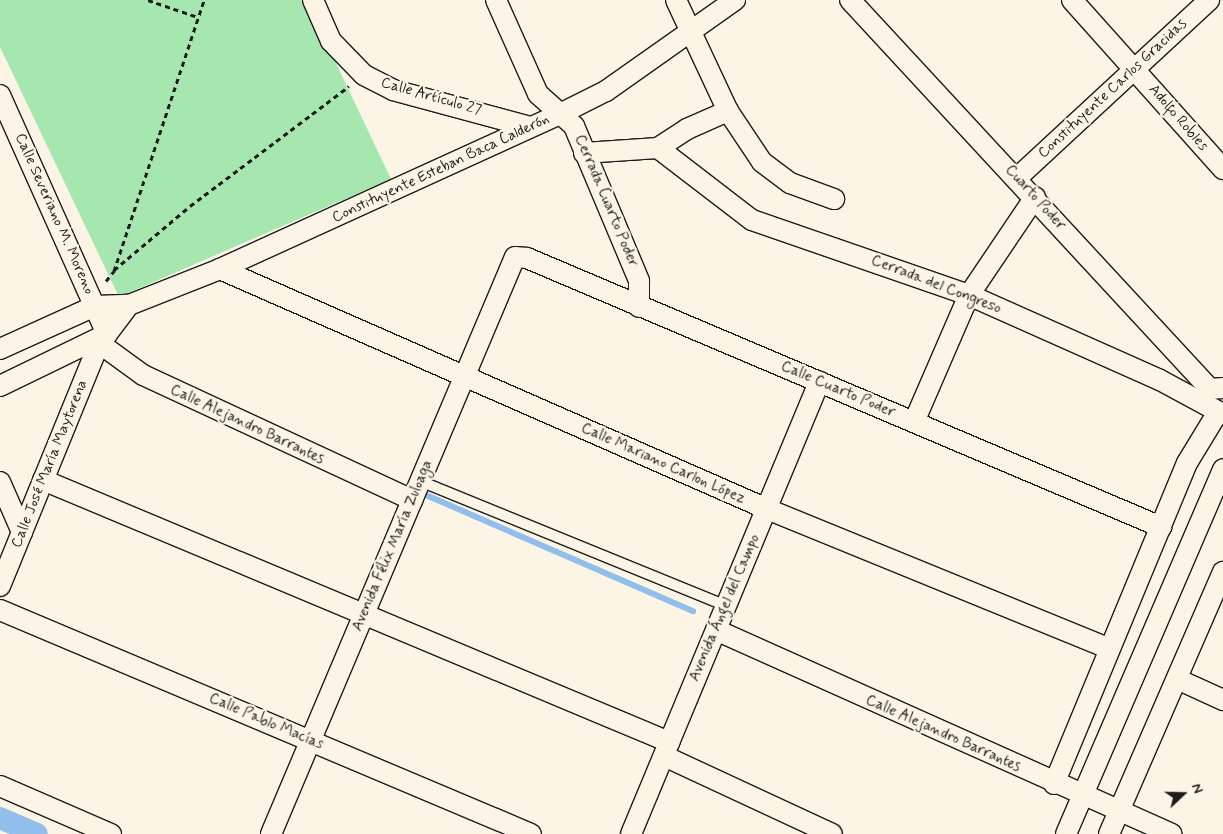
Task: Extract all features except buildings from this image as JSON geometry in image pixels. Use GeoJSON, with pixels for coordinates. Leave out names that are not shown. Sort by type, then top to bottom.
{"type":"FeatureCollection","features":[{"type":"Feature","properties":{"kind":"street","name":"Calle Artículo 27"},"geometry":{"type":"LineString","coordinates":[[313,0],[331,41],[364,75],[393,90],[530,127]]}},
{"type":"Feature","properties":{"kind":"street","name":"Cerrada Cuarto Poder"},"geometry":{"type":"LineString","coordinates":[[496,0],[538,94],[574,126],[640,281],[639,307]]}},
{"type":"Feature","properties":{"kind":"street"},"geometry":{"type":"LineString","coordinates":[[676,0],[728,111],[762,162],[790,183],[834,199]]}},
{"type":"Feature","properties":{"kind":"street","name":"Constituyente Esteban Baca Calderón"},"geometry":{"type":"LineString","coordinates":[[129,306],[220,269],[560,114],[606,91],[735,0]]}},
{"type":"Feature","properties":{"kind":"street","name":"Cuarto Poder"},"geometry":{"type":"LineString","coordinates":[[850,0],[1035,197],[1210,389],[1223,388]]}},
{"type":"Feature","properties":{"kind":"street","name":"Adolfo Robles"},"geometry":{"type":"LineString","coordinates":[[1072,0],[1223,169]]}},
{"type":"Feature","properties":{"kind":"street","name":"Constituyente Carlos Gracidas"},"geometry":{"type":"LineString","coordinates":[[1017,178],[1209,0]]}},
{"type":"Feature","properties":{"kind":"street","name":"Calle Severiano M. Moreno"},"geometry":{"type":"LineString","coordinates":[[0,95],[94,303],[103,338]]}},
{"type":"Feature","properties":{"kind":"street"},"geometry":{"type":"LineString","coordinates":[[584,153],[658,148],[687,128],[728,111]]}},
{"type":"Feature","properties":{"kind":"street","name":"Cerrada del Congreso"},"geometry":{"type":"LineString","coordinates":[[658,148],[752,220],[969,295],[1160,380],[1220,413]]}},
{"type":"Feature","properties":{"kind":"street"},"geometry":{"type":"LineString","coordinates":[[914,422],[969,295],[1035,197]]}},
{"type":"Feature","properties":{"kind":"street","name":"Calle Cuarto Poder"},"geometry":{"type":"LineString","coordinates":[[516,257],[527,258],[1161,527]]}},
{"type":"Feature","properties":{"kind":"street","name":"Avenida Félix María Zuloaga"},"geometry":{"type":"LineString","coordinates":[[271,834],[516,257]]}},
{"type":"Feature","properties":{"kind":"street","name":"Calle Mariano Carlon López"},"geometry":{"type":"LineString","coordinates":[[220,269],[766,509],[1110,650]]}},
{"type":"Feature","properties":{"kind":"street"},"geometry":{"type":"LineString","coordinates":[[0,350],[94,303],[129,306]]}},
{"type":"Feature","properties":{"kind":"street"},"geometry":{"type":"LineString","coordinates":[[0,386],[103,338],[129,306]]}},
{"type":"Feature","properties":{"kind":"street","name":"Calle José María Maytorena"},"geometry":{"type":"LineString","coordinates":[[0,586],[103,338]]}},
{"type":"Feature","properties":{"kind":"street","name":"Calle Alejandro Barrantes"},"geometry":{"type":"LineString","coordinates":[[103,338],[143,375],[412,500]]}},
{"type":"Feature","properties":{"kind":"street","name":"Avenida Ángel del Campo"},"geometry":{"type":"LineString","coordinates":[[631,834],[819,382]]}},
{"type":"Feature","properties":{"kind":"street"},"geometry":{"type":"LineString","coordinates":[[1054,784],[1187,463],[1220,413]]}},
{"type":"Feature","properties":{"kind":"street"},"geometry":{"type":"LineString","coordinates":[[1066,834],[1223,469]]}},
{"type":"Feature","properties":{"kind":"street"},"geometry":{"type":"LineString","coordinates":[[43,480],[364,615],[666,749],[832,834]]}},
{"type":"Feature","properties":{"kind":"street"},"geometry":{"type":"LineString","coordinates":[[0,482],[22,532]]}},
{"type":"Feature","properties":{"kind":"street"},"geometry":{"type":"LineString","coordinates":[[1109,834],[1223,572]]}},
{"type":"Feature","properties":{"kind":"street","name":"Calle Pablo Macías"},"geometry":{"type":"LineString","coordinates":[[0,610],[531,834]]}},
{"type":"Feature","properties":{"kind":"street","name":"Calle Alejandro Barrantes"},"geometry":{"type":"LineString","coordinates":[[716,630],[1082,797],[1172,834]]}},
{"type":"Feature","properties":{"kind":"street"},"geometry":{"type":"LineString","coordinates":[[1177,679],[1223,700]]}},
{"type":"Feature","properties":{"kind":"street"},"geometry":{"type":"LineString","coordinates":[[0,786],[111,834]]}},
{"type":"Feature","properties":{"kind":"lane"},"geometry":{"type":"LineString","coordinates":[[420,481],[726,606]]}},
{"type":"Feature","properties":{"kind":"path"},"geometry":{"type":"LineString","coordinates":[[148,0],[198,18]]}},
{"type":"Feature","properties":{"kind":"path"},"geometry":{"type":"LineString","coordinates":[[94,303],[114,271],[204,0]]}},
{"type":"Feature","properties":{"kind":"path"},"geometry":{"type":"LineString","coordinates":[[114,271],[190,206],[364,75]]}},
{"type":"Feature","properties":{"kind":"green space"},"geometry":{"type":"Polygon","coordinates":[[[0,0],[306,0],[391,179],[119,297],[0,47],[0,0]]]}},
{"type":"Feature","properties":{"kind":"waterway"},"geometry":{"type":"LineString","coordinates":[[419,492],[693,611]]}},
{"type":"Feature","properties":{"kind":"waterway"},"geometry":{"type":"LineString","coordinates":[[0,818],[37,834]]}}]}
